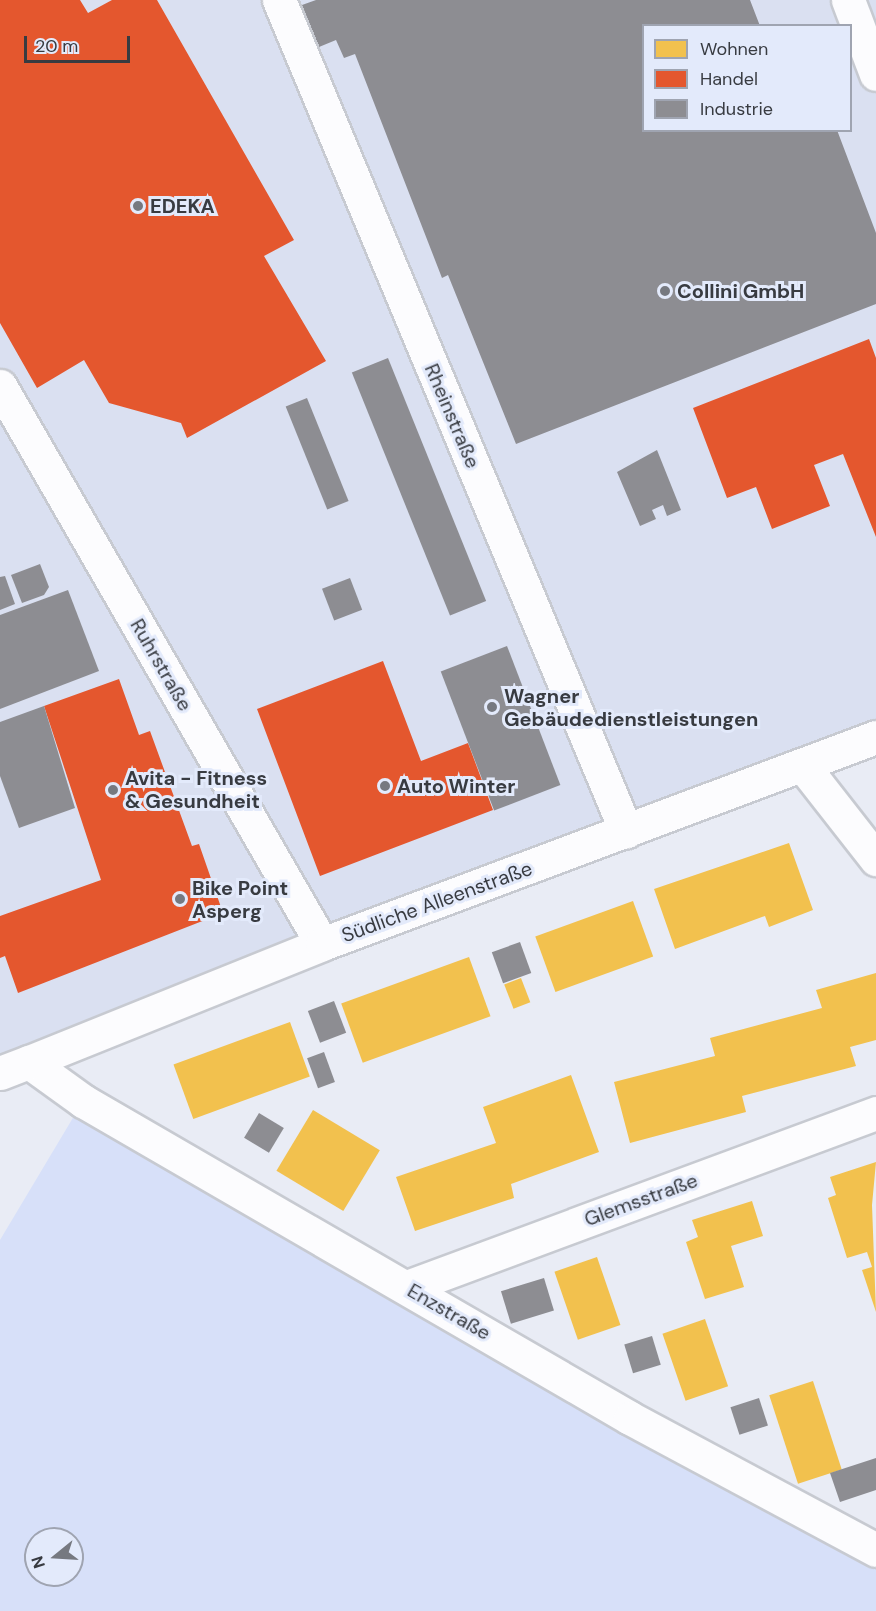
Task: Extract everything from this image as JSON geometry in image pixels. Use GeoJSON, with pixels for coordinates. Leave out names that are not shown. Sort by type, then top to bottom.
{"type":"FeatureCollection","features":[{"type":"Feature","properties":{"kind":"street","name":"Rheinstraße"},"geometry":{"type":"LineString","coordinates":[[279,0],[626,831]]}},
{"type":"Feature","properties":{"kind":"street"},"geometry":{"type":"LineString","coordinates":[[848,0],[876,74]]}},
{"type":"Feature","properties":{"kind":"street","name":"Ruhrstraße"},"geometry":{"type":"LineString","coordinates":[[0,386],[322,944]]}},
{"type":"Feature","properties":{"kind":"street","name":"Südliche Alleenstraße"},"geometry":{"type":"LineString","coordinates":[[15,1068],[322,944],[804,767],[876,737]]}},
{"type":"Feature","properties":{"kind":"street"},"geometry":{"type":"LineString","coordinates":[[804,767],[876,859]]}},
{"type":"Feature","properties":{"kind":"street","name":"Enzstraße"},"geometry":{"type":"LineString","coordinates":[[15,1068],[83,1101],[630,1418],[876,1550]]}},
{"type":"Feature","properties":{"kind":"street","name":"Glemsstraße"},"geometry":{"type":"LineString","coordinates":[[406,1287],[876,1113]]}},
{"type":"Feature","properties":{"kind":"shaded area"},"geometry":{"type":"Polygon","coordinates":[[[0,0],[876,0],[876,737],[0,1073],[0,0]]]}},
{"type":"Feature","properties":{"kind":"shaded area"},"geometry":{"type":"Polygon","coordinates":[[[83,1101],[876,1550],[876,1611],[0,1611],[0,1240],[83,1101]]]}},
{"type":"Feature","properties":{"kind":"building: Wohnen"},"geometry":{"type":"Polygon","coordinates":[[[789,843],[813,910],[769,927],[765,916],[675,949],[654,889],[789,843]]]}},
{"type":"Feature","properties":{"kind":"building: Wohnen"},"geometry":{"type":"Polygon","coordinates":[[[633,901],[653,956],[555,992],[535,937],[633,901]]]}},
{"type":"Feature","properties":{"kind":"building: Wohnen"},"geometry":{"type":"Polygon","coordinates":[[[469,957],[491,1016],[363,1063],[341,1004],[469,957]]]}},
{"type":"Feature","properties":{"kind":"building: Wohnen"},"geometry":{"type":"Polygon","coordinates":[[[876,973],[876,1040],[850,1047],[856,1066],[742,1096],[746,1112],[630,1143],[614,1082],[715,1056],[710,1038],[822,1008],[816,990],[876,973]]]}},
{"type":"Feature","properties":{"kind":"building: Wohnen"},"geometry":{"type":"Polygon","coordinates":[[[521,978],[530,1002],[514,1009],[504,984],[521,978]]]}},
{"type":"Feature","properties":{"kind":"building: Wohnen"},"geometry":{"type":"Polygon","coordinates":[[[290,1022],[310,1077],[193,1119],[173,1064],[290,1022]]]}},
{"type":"Feature","properties":{"kind":"building: Wohnen"},"geometry":{"type":"Polygon","coordinates":[[[571,1075],[599,1152],[511,1184],[514,1198],[415,1231],[396,1177],[496,1143],[483,1107],[571,1075]]]}},
{"type":"Feature","properties":{"kind":"building: Wohnen"},"geometry":{"type":"Polygon","coordinates":[[[313,1110],[380,1150],[343,1211],[276,1171],[313,1110]]]}},
{"type":"Feature","properties":{"kind":"building: Wohnen"},"geometry":{"type":"Polygon","coordinates":[[[876,1162],[872,1205],[876,1312],[862,1270],[872,1267],[867,1252],[847,1258],[828,1198],[836,1195],[830,1177],[876,1162]]]}},
{"type":"Feature","properties":{"kind":"building: Wohnen"},"geometry":{"type":"Polygon","coordinates":[[[752,1201],[763,1236],[731,1246],[744,1287],[705,1299],[686,1242],[698,1237],[692,1220],[752,1201]]]}},
{"type":"Feature","properties":{"kind":"building: Wohnen"},"geometry":{"type":"Polygon","coordinates":[[[597,1257],[620,1325],[578,1340],[554,1272],[597,1257]]]}},
{"type":"Feature","properties":{"kind":"building: Wohnen"},"geometry":{"type":"Polygon","coordinates":[[[705,1319],[728,1386],[686,1401],[662,1334],[705,1319]]]}},
{"type":"Feature","properties":{"kind":"building: Wohnen"},"geometry":{"type":"Polygon","coordinates":[[[813,1381],[842,1469],[798,1484],[769,1395],[813,1381]]]}},
{"type":"Feature","properties":{"kind":"building: Handel","name":"EDEKA"},"geometry":{"type":"Polygon","coordinates":[[[0,0],[80,0],[88,13],[112,0],[157,0],[294,240],[264,256],[326,361],[187,438],[181,423],[109,403],[84,360],[37,388],[0,323],[0,0]]]}},
{"type":"Feature","properties":{"kind":"building: Handel"},"geometry":{"type":"Polygon","coordinates":[[[869,339],[876,358],[876,537],[843,454],[814,465],[830,506],[772,529],[756,487],[727,498],[693,408],[869,339]]]}},
{"type":"Feature","properties":{"kind":"building: Handel","name":"Auto Winter"},"geometry":{"type":"Polygon","coordinates":[[[383,661],[421,761],[468,743],[493,810],[320,876],[257,709],[383,661]]]}},
{"type":"Feature","properties":{"kind":"building: Handel"},"geometry":{"type":"Polygon","coordinates":[[[119,679],[139,735],[150,731],[192,846],[199,844],[223,913],[18,993],[5,956],[0,958],[0,916],[101,880],[44,706],[119,679]]]}},
{"type":"Feature","properties":{"kind":"building: Industrie"},"geometry":{"type":"Polygon","coordinates":[[[316,0],[750,0],[759,24],[642,24],[642,132],[838,132],[876,233],[876,304],[516,444],[448,275],[442,278],[355,54],[344,58],[336,40],[319,47],[302,5],[316,0]]]}},
{"type":"Feature","properties":{"kind":"building: Industrie"},"geometry":{"type":"Polygon","coordinates":[[[388,358],[486,601],[450,616],[352,373],[388,358]]]}},
{"type":"Feature","properties":{"kind":"building: Industrie"},"geometry":{"type":"Polygon","coordinates":[[[307,398],[349,501],[327,510],[286,407],[307,398]]]}},
{"type":"Feature","properties":{"kind":"building: Industrie"},"geometry":{"type":"Polygon","coordinates":[[[657,450],[681,510],[667,516],[663,505],[652,510],[656,519],[640,526],[617,472],[657,450]]]}},
{"type":"Feature","properties":{"kind":"building: Industrie"},"geometry":{"type":"Polygon","coordinates":[[[40,564],[49,587],[44,595],[22,603],[11,575],[40,564]]]}},
{"type":"Feature","properties":{"kind":"building: Industrie"},"geometry":{"type":"Polygon","coordinates":[[[5,576],[15,604],[0,610],[0,577],[5,576]]]}},
{"type":"Feature","properties":{"kind":"building: Industrie"},"geometry":{"type":"Polygon","coordinates":[[[350,578],[362,610],[334,620],[322,589],[350,578]]]}},
{"type":"Feature","properties":{"kind":"building: Industrie"},"geometry":{"type":"Polygon","coordinates":[[[68,590],[99,671],[0,709],[0,615],[68,590]]]}},
{"type":"Feature","properties":{"kind":"building: Industrie","name":"Wagner Gebäudedienstleistungen"},"geometry":{"type":"Polygon","coordinates":[[[507,646],[560,785],[494,811],[441,671],[507,646]]]}},
{"type":"Feature","properties":{"kind":"building: Industrie"},"geometry":{"type":"Polygon","coordinates":[[[44,706],[75,808],[19,828],[0,776],[0,722],[44,706]]]}},
{"type":"Feature","properties":{"kind":"building: Industrie"},"geometry":{"type":"Polygon","coordinates":[[[520,942],[531,973],[503,983],[492,952],[520,942]]]}},
{"type":"Feature","properties":{"kind":"building: Industrie"},"geometry":{"type":"Polygon","coordinates":[[[334,1001],[346,1033],[320,1043],[308,1011],[334,1001]]]}},
{"type":"Feature","properties":{"kind":"building: Industrie"},"geometry":{"type":"Polygon","coordinates":[[[324,1052],[335,1082],[318,1088],[307,1058],[324,1052]]]}},
{"type":"Feature","properties":{"kind":"building: Industrie"},"geometry":{"type":"Polygon","coordinates":[[[259,1113],[284,1128],[269,1153],[244,1138],[259,1113]]]}},
{"type":"Feature","properties":{"kind":"building: Industrie"},"geometry":{"type":"Polygon","coordinates":[[[544,1278],[554,1311],[511,1324],[501,1291],[544,1278]]]}},
{"type":"Feature","properties":{"kind":"building: Industrie"},"geometry":{"type":"Polygon","coordinates":[[[652,1336],[661,1365],[633,1373],[624,1344],[652,1336]]]}},
{"type":"Feature","properties":{"kind":"building: Industrie"},"geometry":{"type":"Polygon","coordinates":[[[759,1398],[768,1426],[739,1435],[730,1407],[759,1398]]]}},
{"type":"Feature","properties":{"kind":"building: Industrie"},"geometry":{"type":"Polygon","coordinates":[[[876,1458],[876,1490],[840,1502],[830,1473],[876,1458]]]}},
{"type":"Feature","properties":{"kind":"place","name":"EDEKA"},"geometry":{"type":"Point","coordinates":[138,206]}},
{"type":"Feature","properties":{"kind":"place","name":"Collini GmbH"},"geometry":{"type":"Point","coordinates":[665,291]}},
{"type":"Feature","properties":{"kind":"place","name":"Wagner Gebäudedienstleistungen"},"geometry":{"type":"Point","coordinates":[492,707]}},
{"type":"Feature","properties":{"kind":"place","name":"Auto Winter"},"geometry":{"type":"Point","coordinates":[385,786]}},
{"type":"Feature","properties":{"kind":"place","name":"Avita - Fitness & Gesundheit"},"geometry":{"type":"Point","coordinates":[113,790]}},
{"type":"Feature","properties":{"kind":"place","name":"Bike Point Asperg"},"geometry":{"type":"Point","coordinates":[180,899]}}]}
